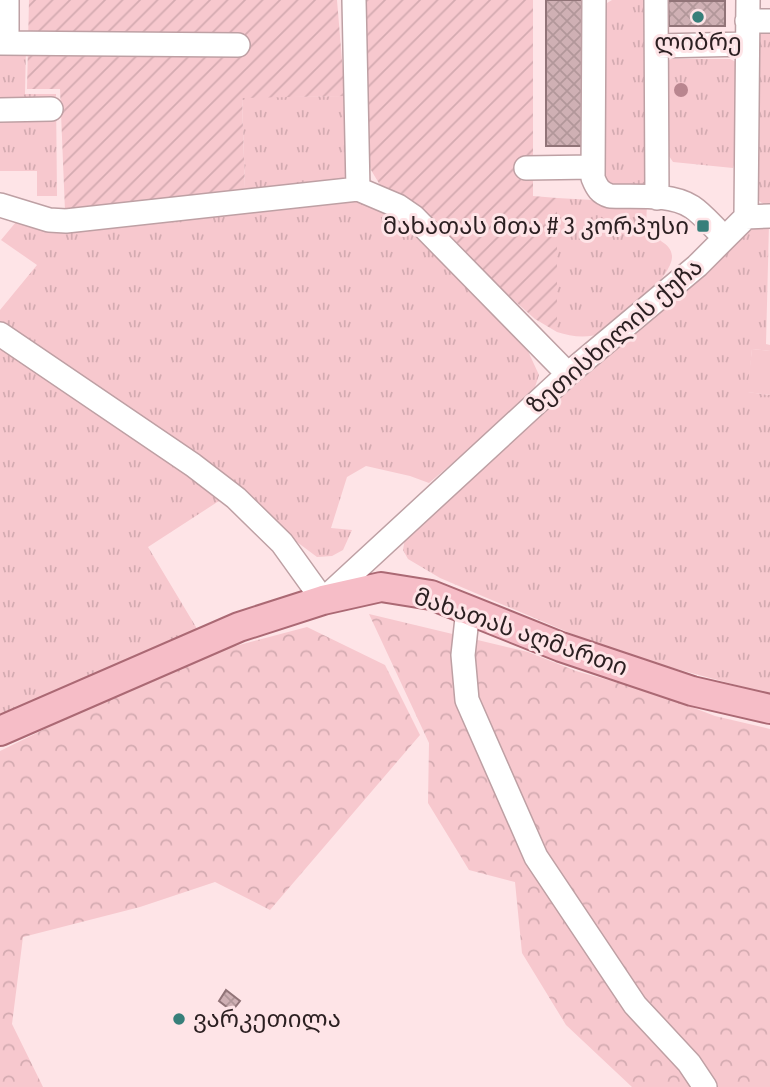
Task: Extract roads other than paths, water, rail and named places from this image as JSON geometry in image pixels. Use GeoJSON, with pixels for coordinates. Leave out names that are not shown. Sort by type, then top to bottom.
{"type":"FeatureCollection","features":[{"type":"Feature","properties":{"kind":"main road","name":"მახათას აღმართი"},"geometry":{"type":"LineString","coordinates":[[0,731],[239,627],[323,600],[381,587],[431,595],[561,648],[692,691],[770,709]]}},
{"type":"Feature","properties":{"kind":"street"},"geometry":{"type":"LineString","coordinates":[[7,0],[4,43],[238,45]]}},
{"type":"Feature","properties":{"kind":"street"},"geometry":{"type":"LineString","coordinates":[[354,0],[358,189]]}},
{"type":"Feature","properties":{"kind":"street"},"geometry":{"type":"LineString","coordinates":[[594,0],[593,178],[597,188],[602,194],[684,203],[694,208],[724,238]]}},
{"type":"Feature","properties":{"kind":"street"},"geometry":{"type":"LineString","coordinates":[[656,0],[657,198]]}},
{"type":"Feature","properties":{"kind":"street"},"geometry":{"type":"LineString","coordinates":[[755,14],[747,44],[746,217],[770,216]]}},
{"type":"Feature","properties":{"kind":"street"},"geometry":{"type":"LineString","coordinates":[[657,46],[747,44]]}},
{"type":"Feature","properties":{"kind":"street"},"geometry":{"type":"LineString","coordinates":[[0,110],[51,110]]}},
{"type":"Feature","properties":{"kind":"street"},"geometry":{"type":"LineString","coordinates":[[526,168],[593,167]]}},
{"type":"Feature","properties":{"kind":"street"},"geometry":{"type":"LineString","coordinates":[[0,205],[49,220],[66,221],[358,189],[398,206],[414,217],[568,374]]}},
{"type":"Feature","properties":{"kind":"street","name":"ზეთისხილის ქუჩა"},"geometry":{"type":"LineString","coordinates":[[323,600],[568,374],[697,266],[746,217]]}},
{"type":"Feature","properties":{"kind":"street"},"geometry":{"type":"LineString","coordinates":[[0,334],[193,465],[236,498],[282,543],[323,600]]}},
{"type":"Feature","properties":{"kind":"street"},"geometry":{"type":"LineString","coordinates":[[468,609],[463,655],[467,700],[536,857],[635,1005],[689,1063],[705,1087]]}},
{"type":"Feature","properties":{"kind":"place","name":"ლიბრე"},"geometry":{"type":"Point","coordinates":[698,17]}},
{"type":"Feature","properties":{"kind":"place","name":"მახათას მთა # 3 კორპუსი"},"geometry":{"type":"Point","coordinates":[703,226]}},
{"type":"Feature","properties":{"kind":"place","name":"ვარკეთილა"},"geometry":{"type":"Point","coordinates":[179,1019]}}]}
